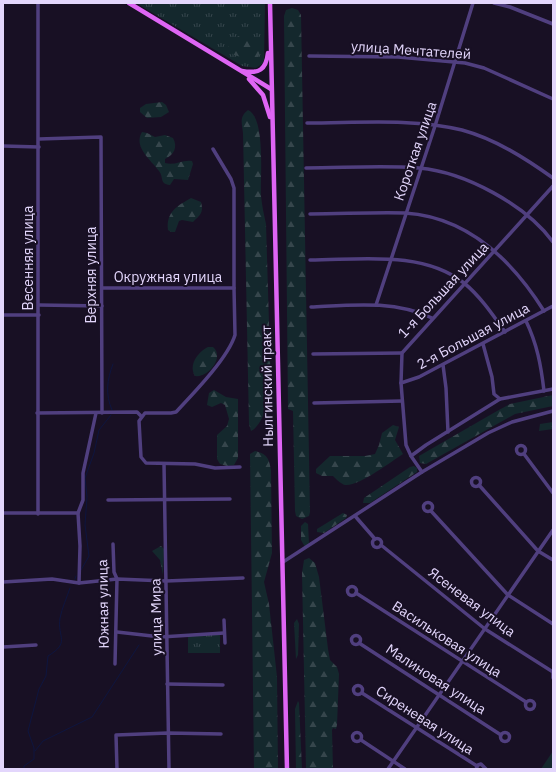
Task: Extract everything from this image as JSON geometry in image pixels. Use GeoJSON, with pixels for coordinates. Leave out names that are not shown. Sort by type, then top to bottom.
{"type":"FeatureCollection","features":[{"type":"Feature","properties":{"kind":"main road"},"geometry":{"type":"LineString","coordinates":[[129,3],[271,89]]}},
{"type":"Feature","properties":{"kind":"main road","name":"Нылгинский тракт"},"geometry":{"type":"LineString","coordinates":[[270,3],[288,769]]}},
{"type":"Feature","properties":{"kind":"main road"},"geometry":{"type":"LineString","coordinates":[[239,70],[254,73],[263,70],[267,61],[270,43]]}},
{"type":"Feature","properties":{"kind":"main road"},"geometry":{"type":"LineString","coordinates":[[239,70],[257,86],[263,95],[272,123]]}},
{"type":"Feature","properties":{"kind":"street","name":"Весенняя улица"},"geometry":{"type":"LineString","coordinates":[[38,3],[38,514]]}},
{"type":"Feature","properties":{"kind":"street","name":"Короткая улица"},"geometry":{"type":"LineString","coordinates":[[376,305],[389,260],[435,126],[472,3]]}},
{"type":"Feature","properties":{"kind":"street"},"geometry":{"type":"LineString","coordinates":[[494,3],[510,7],[553,24]]}},
{"type":"Feature","properties":{"kind":"street","name":"улица Мечтателей"},"geometry":{"type":"LineString","coordinates":[[309,56],[398,57],[455,62],[484,68],[553,99]]}},
{"type":"Feature","properties":{"kind":"street"},"geometry":{"type":"LineString","coordinates":[[307,123],[413,123],[462,130],[512,151],[553,178]]}},
{"type":"Feature","properties":{"kind":"street","name":"Верхняя улица"},"geometry":{"type":"LineString","coordinates":[[39,139],[101,137],[103,288],[102,413]]}},
{"type":"Feature","properties":{"kind":"street"},"geometry":{"type":"LineString","coordinates":[[3,146],[39,147]]}},
{"type":"Feature","properties":{"kind":"street","name":"Окружная улица"},"geometry":{"type":"LineString","coordinates":[[103,288],[234,288],[234,188],[231,179],[213,149]]}},
{"type":"Feature","properties":{"kind":"street"},"geometry":{"type":"LineString","coordinates":[[306,168],[420,168],[446,174],[485,188],[504,198],[527,215],[553,242]]}},
{"type":"Feature","properties":{"kind":"street","name":"1-я Большая улица"},"geometry":{"type":"LineString","coordinates":[[422,472],[411,456],[406,444],[401,383],[402,353],[432,318],[553,186]]}},
{"type":"Feature","properties":{"kind":"street"},"geometry":{"type":"LineString","coordinates":[[310,214],[405,214],[450,223],[482,240],[495,250],[517,272],[544,311]]}},
{"type":"Feature","properties":{"kind":"street"},"geometry":{"type":"LineString","coordinates":[[310,260],[389,260],[426,264],[439,269],[464,283],[481,300],[505,332]]}},
{"type":"Feature","properties":{"kind":"street"},"geometry":{"type":"LineString","coordinates":[[234,288],[235,334],[225,354],[176,412],[145,413],[141,416],[139,421],[142,460],[146,463],[195,464],[214,468],[240,467]]}},
{"type":"Feature","properties":{"kind":"street"},"geometry":{"type":"LineString","coordinates":[[39,305],[102,306]]}},
{"type":"Feature","properties":{"kind":"street"},"geometry":{"type":"LineString","coordinates":[[311,307],[376,305],[417,311],[432,318]]}},
{"type":"Feature","properties":{"kind":"street","name":"2-я Большая улица"},"geometry":{"type":"LineString","coordinates":[[401,383],[419,377],[443,365],[553,306]]}},
{"type":"Feature","properties":{"kind":"street"},"geometry":{"type":"LineString","coordinates":[[3,315],[39,314]]}},
{"type":"Feature","properties":{"kind":"street"},"geometry":{"type":"LineString","coordinates":[[526,321],[536,343],[541,362],[544,390]]}},
{"type":"Feature","properties":{"kind":"street"},"geometry":{"type":"LineString","coordinates":[[484,344],[492,377],[494,394],[500,400]]}},
{"type":"Feature","properties":{"kind":"street"},"geometry":{"type":"LineString","coordinates":[[313,354],[402,353]]}},
{"type":"Feature","properties":{"kind":"street"},"geometry":{"type":"LineString","coordinates":[[443,365],[446,388],[448,432]]}},
{"type":"Feature","properties":{"kind":"street"},"geometry":{"type":"LineString","coordinates":[[411,456],[426,445],[500,400],[553,389]]}},
{"type":"Feature","properties":{"kind":"street"},"geometry":{"type":"LineString","coordinates":[[314,403],[402,401]]}},
{"type":"Feature","properties":{"kind":"street"},"geometry":{"type":"LineString","coordinates":[[283,562],[422,472],[488,433],[512,422],[553,411]]}},
{"type":"Feature","properties":{"kind":"street"},"geometry":{"type":"LineString","coordinates":[[37,413],[137,412],[141,416]]}},
{"type":"Feature","properties":{"kind":"street"},"geometry":{"type":"LineString","coordinates":[[79,583],[80,546],[78,513],[83,500],[83,473],[96,413]]}},
{"type":"Feature","properties":{"kind":"street"},"geometry":{"type":"LineString","coordinates":[[524,455],[553,492]]}},
{"type":"Feature","properties":{"kind":"street","name":"улица Мира"},"geometry":{"type":"LineString","coordinates":[[164,464],[169,769]]}},
{"type":"Feature","properties":{"kind":"street"},"geometry":{"type":"LineString","coordinates":[[479,485],[538,551],[553,560]]}},
{"type":"Feature","properties":{"kind":"street"},"geometry":{"type":"LineString","coordinates":[[108,500],[230,499]]}},
{"type":"Feature","properties":{"kind":"street"},"geometry":{"type":"LineString","coordinates":[[431,511],[508,595],[553,624]]}},
{"type":"Feature","properties":{"kind":"street"},"geometry":{"type":"LineString","coordinates":[[3,513],[78,513]]}},
{"type":"Feature","properties":{"kind":"street"},"geometry":{"type":"LineString","coordinates":[[355,516],[375,539],[381,540],[381,545],[375,546],[373,542],[375,539]]}},
{"type":"Feature","properties":{"kind":"street"},"geometry":{"type":"LineString","coordinates":[[388,769],[553,530]]}},
{"type":"Feature","properties":{"kind":"street","name":"Южная улица"},"geometry":{"type":"LineString","coordinates":[[114,544],[114,572],[117,580],[117,632],[115,664]]}},
{"type":"Feature","properties":{"kind":"street","name":"Ясеневая улица"},"geometry":{"type":"LineString","coordinates":[[381,545],[485,629],[553,672]]}},
{"type":"Feature","properties":{"kind":"street"},"geometry":{"type":"LineString","coordinates":[[3,582],[52,579],[79,583],[117,580],[166,581],[243,578]]}},
{"type":"Feature","properties":{"kind":"street","name":"Васильковая улица"},"geometry":{"type":"LineString","coordinates":[[356,593],[526,702]]}},
{"type":"Feature","properties":{"kind":"street"},"geometry":{"type":"LineString","coordinates":[[224,620],[224,643]]}},
{"type":"Feature","properties":{"kind":"street"},"geometry":{"type":"LineString","coordinates":[[117,632],[161,637],[224,633]]}},
{"type":"Feature","properties":{"kind":"street","name":"Малиновая улица"},"geometry":{"type":"LineString","coordinates":[[360,642],[501,735]]}},
{"type":"Feature","properties":{"kind":"street"},"geometry":{"type":"LineString","coordinates":[[3,647],[36,646]]}},
{"type":"Feature","properties":{"kind":"street"},"geometry":{"type":"LineString","coordinates":[[553,672],[553,678]]}},
{"type":"Feature","properties":{"kind":"street"},"geometry":{"type":"LineString","coordinates":[[167,684],[223,684]]}},
{"type":"Feature","properties":{"kind":"street","name":"Сиреневая улица"},"geometry":{"type":"LineString","coordinates":[[362,693],[477,768],[482,764],[486,769]]}},
{"type":"Feature","properties":{"kind":"street"},"geometry":{"type":"LineString","coordinates":[[117,769],[116,735],[168,733],[221,734]]}},
{"type":"Feature","properties":{"kind":"street"},"geometry":{"type":"LineString","coordinates":[[361,740],[405,769]]}},
{"type":"Feature","properties":{"kind":"green space"},"geometry":{"type":"Polygon","coordinates":[[[136,3],[265,3],[264,60],[262,64],[256,68],[242,66],[136,3]]]}},
{"type":"Feature","properties":{"kind":"green space"},"geometry":{"type":"Polygon","coordinates":[[[292,8],[298,10],[301,15],[310,512],[309,516],[302,519],[296,516],[295,511],[293,411],[288,409],[284,16],[286,10],[292,8]]]}},
{"type":"Feature","properties":{"kind":"green space"},"geometry":{"type":"Polygon","coordinates":[[[247,33],[257,41],[260,49],[258,57],[255,61],[234,55],[228,50],[228,43],[230,41],[247,33]]]}},
{"type":"Feature","properties":{"kind":"green space"},"geometry":{"type":"Polygon","coordinates":[[[162,102],[166,105],[169,112],[161,117],[147,118],[140,112],[140,108],[146,104],[162,102]]]}},
{"type":"Feature","properties":{"kind":"green space"},"geometry":{"type":"Polygon","coordinates":[[[248,110],[254,115],[260,136],[261,196],[266,224],[271,390],[262,419],[251,431],[249,424],[242,123],[243,115],[248,110]]]}},
{"type":"Feature","properties":{"kind":"green space"},"geometry":{"type":"Polygon","coordinates":[[[142,132],[155,137],[165,135],[173,138],[175,148],[173,153],[165,159],[165,163],[172,164],[192,161],[193,164],[188,180],[174,179],[170,185],[163,182],[159,171],[141,148],[140,138],[142,132]]]}},
{"type":"Feature","properties":{"kind":"green space"},"geometry":{"type":"Polygon","coordinates":[[[191,198],[201,202],[201,214],[193,222],[182,220],[179,221],[175,232],[171,232],[168,230],[168,224],[171,214],[177,207],[191,198]]]}},
{"type":"Feature","properties":{"kind":"green space"},"geometry":{"type":"Polygon","coordinates":[[[208,347],[213,347],[216,351],[216,361],[210,370],[205,374],[195,376],[193,372],[193,363],[198,355],[208,347]]]}},
{"type":"Feature","properties":{"kind":"green space"},"geometry":{"type":"Polygon","coordinates":[[[214,390],[226,397],[238,399],[238,458],[234,465],[227,466],[220,464],[217,459],[217,435],[227,426],[229,419],[225,405],[221,403],[212,407],[207,405],[209,393],[214,390]]]}},
{"type":"Feature","properties":{"kind":"green space"},"geometry":{"type":"Polygon","coordinates":[[[553,395],[553,406],[515,414],[426,464],[420,463],[419,456],[510,404],[553,395]]]}},
{"type":"Feature","properties":{"kind":"green space"},"geometry":{"type":"Polygon","coordinates":[[[553,422],[553,429],[539,431],[540,424],[553,422]]]}},
{"type":"Feature","properties":{"kind":"green space"},"geometry":{"type":"Polygon","coordinates":[[[393,425],[399,427],[395,440],[403,454],[375,473],[351,485],[345,485],[340,483],[333,476],[322,476],[316,473],[316,469],[330,456],[365,456],[375,454],[382,433],[393,425]]]}},
{"type":"Feature","properties":{"kind":"green space"},"geometry":{"type":"Polygon","coordinates":[[[255,451],[267,457],[271,470],[272,553],[264,582],[269,604],[277,677],[278,769],[254,769],[250,454],[255,451]]]}},
{"type":"Feature","properties":{"kind":"green space"},"geometry":{"type":"Polygon","coordinates":[[[414,466],[417,468],[417,472],[370,503],[363,503],[364,498],[410,467],[414,466]]]}},
{"type":"Feature","properties":{"kind":"green space"},"geometry":{"type":"Polygon","coordinates":[[[343,513],[347,515],[346,518],[324,533],[317,532],[317,529],[343,513]]]}},
{"type":"Feature","properties":{"kind":"green space"},"geometry":{"type":"Polygon","coordinates":[[[305,522],[308,524],[309,543],[305,547],[301,540],[301,526],[305,522]]]}},
{"type":"Feature","properties":{"kind":"green space"},"geometry":{"type":"Polygon","coordinates":[[[161,546],[164,549],[163,575],[160,560],[152,551],[161,546]]]}},
{"type":"Feature","properties":{"kind":"green space"},"geometry":{"type":"Polygon","coordinates":[[[309,558],[315,563],[319,577],[330,660],[337,667],[339,674],[337,725],[336,729],[333,728],[332,730],[333,769],[306,769],[302,573],[304,560],[309,558]]]}},
{"type":"Feature","properties":{"kind":"green space"},"geometry":{"type":"Polygon","coordinates":[[[297,619],[299,624],[298,655],[296,659],[294,623],[297,619]]]}},
{"type":"Feature","properties":{"kind":"green space"},"geometry":{"type":"Polygon","coordinates":[[[188,635],[220,635],[220,653],[188,653],[188,635]]]}},
{"type":"Feature","properties":{"kind":"green space"},"geometry":{"type":"Polygon","coordinates":[[[298,701],[302,769],[296,769],[295,709],[298,701]]]}},
{"type":"Feature","properties":{"kind":"green space"},"geometry":{"type":"Polygon","coordinates":[[[553,751],[553,769],[541,769],[553,751]]]}},
{"type":"Feature","properties":{"kind":"waterway"},"geometry":{"type":"LineString","coordinates":[[112,410],[108,398],[108,387],[109,376],[113,364]]}},
{"type":"Feature","properties":{"kind":"waterway"},"geometry":{"type":"LineString","coordinates":[[81,570],[89,556],[85,525],[87,497],[85,478],[94,453],[99,430],[111,415]]}},
{"type":"Feature","properties":{"kind":"waterway"},"geometry":{"type":"LineString","coordinates":[[24,769],[24,766],[34,759],[34,748],[28,731],[39,689],[46,676],[48,656],[55,651],[61,643],[60,618],[70,588]]}},
{"type":"Feature","properties":{"kind":"waterway"},"geometry":{"type":"LineString","coordinates":[[35,751],[43,741],[92,717],[139,645]]}}]}
